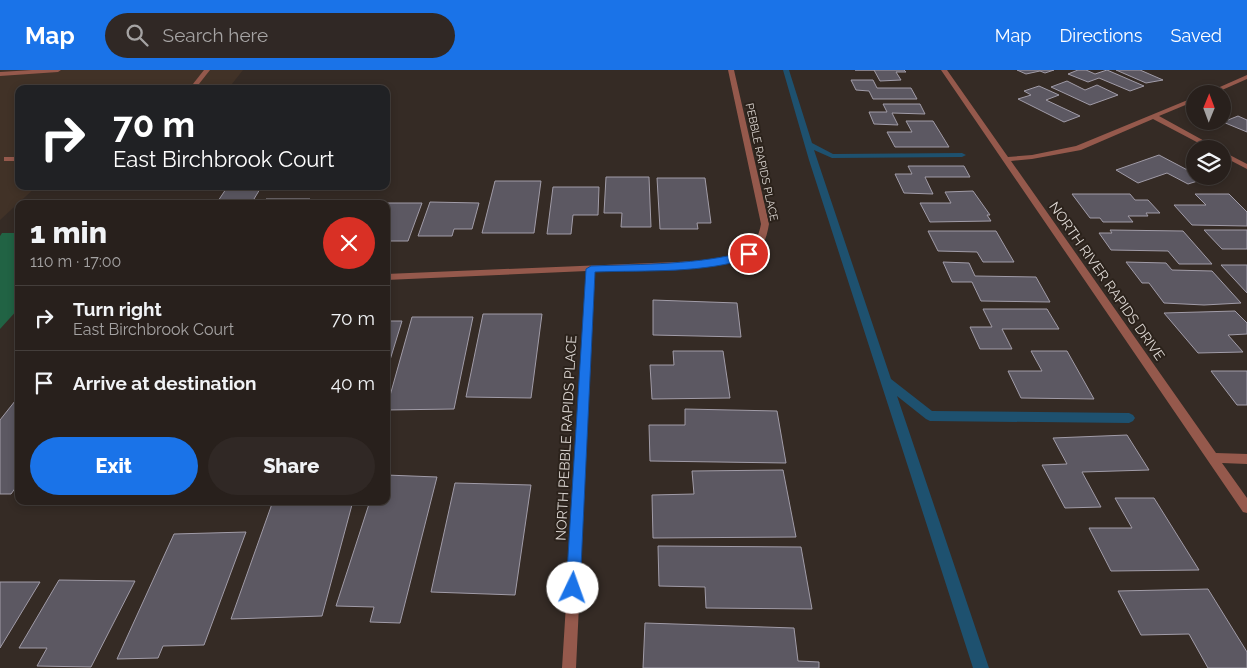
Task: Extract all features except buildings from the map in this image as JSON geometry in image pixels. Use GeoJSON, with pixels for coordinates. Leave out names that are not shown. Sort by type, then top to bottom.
{"type":"FeatureCollection","features":[{"type":"Feature","properties":{"kind":"street"},"geometry":{"type":"LineString","coordinates":[[0,74],[58,70]]}},
{"type":"Feature","properties":{"kind":"street"},"geometry":{"type":"LineString","coordinates":[[195,85],[207,70]]}},
{"type":"Feature","properties":{"kind":"street","name":"PEBBLE RAPIDS PLACE"},"geometry":{"type":"LineString","coordinates":[[591,269],[700,264],[733,260],[749,254],[759,246],[764,236],[765,224],[731,70]]}},
{"type":"Feature","properties":{"kind":"street","name":"NORTH RIVER RAPIDS DRIVE"},"geometry":{"type":"LineString","coordinates":[[944,70],[1247,508]]}},
{"type":"Feature","properties":{"kind":"street"},"geometry":{"type":"LineString","coordinates":[[1228,85],[1247,77]]}},
{"type":"Feature","properties":{"kind":"street"},"geometry":{"type":"LineString","coordinates":[[1006,158],[1048,154],[1078,148],[1186,103]]}},
{"type":"Feature","properties":{"kind":"street"},"geometry":{"type":"LineString","coordinates":[[1153,116],[1199,140]]}},
{"type":"Feature","properties":{"kind":"street"},"geometry":{"type":"LineString","coordinates":[[1231,157],[1247,167]]}},
{"type":"Feature","properties":{"kind":"street"},"geometry":{"type":"LineString","coordinates":[[7,159],[15,159]]}},
{"type":"Feature","properties":{"kind":"street"},"geometry":{"type":"LineString","coordinates":[[390,277],[591,269]]}},
{"type":"Feature","properties":{"kind":"street","name":"NORTH PEBBLE RAPIDS PLACE"},"geometry":{"type":"LineString","coordinates":[[569,668],[591,269]]}},
{"type":"Feature","properties":{"kind":"street"},"geometry":{"type":"LineString","coordinates":[[1212,458],[1247,459]]}},
{"type":"Feature","properties":{"kind":"shaded area"},"geometry":{"type":"Polygon","coordinates":[[[0,70],[243,70],[231,85],[15,85],[15,190],[33,190],[22,200],[15,200],[15,206],[0,220],[0,70]]]}},
{"type":"Feature","properties":{"kind":"green space"},"geometry":{"type":"Polygon","coordinates":[[[2,233],[15,233],[15,312],[0,329],[0,236],[2,233]]]}},
{"type":"Feature","properties":{"kind":"waterway"},"geometry":{"type":"LineString","coordinates":[[786,70],[808,144]]}},
{"type":"Feature","properties":{"kind":"waterway"},"geometry":{"type":"LineString","coordinates":[[808,144],[832,156],[962,155]]}},
{"type":"Feature","properties":{"kind":"waterway"},"geometry":{"type":"LineString","coordinates":[[808,144],[886,381]]}},
{"type":"Feature","properties":{"kind":"waterway"},"geometry":{"type":"LineString","coordinates":[[886,381],[930,416],[1129,418]]}},
{"type":"Feature","properties":{"kind":"waterway"},"geometry":{"type":"LineString","coordinates":[[886,381],[981,668]]}},
{"type":"Feature","properties":{"kind":"route"},"geometry":{"type":"LineString","coordinates":[[573,588],[591,269],[716,263],[733,260],[749,254]]}}]}
